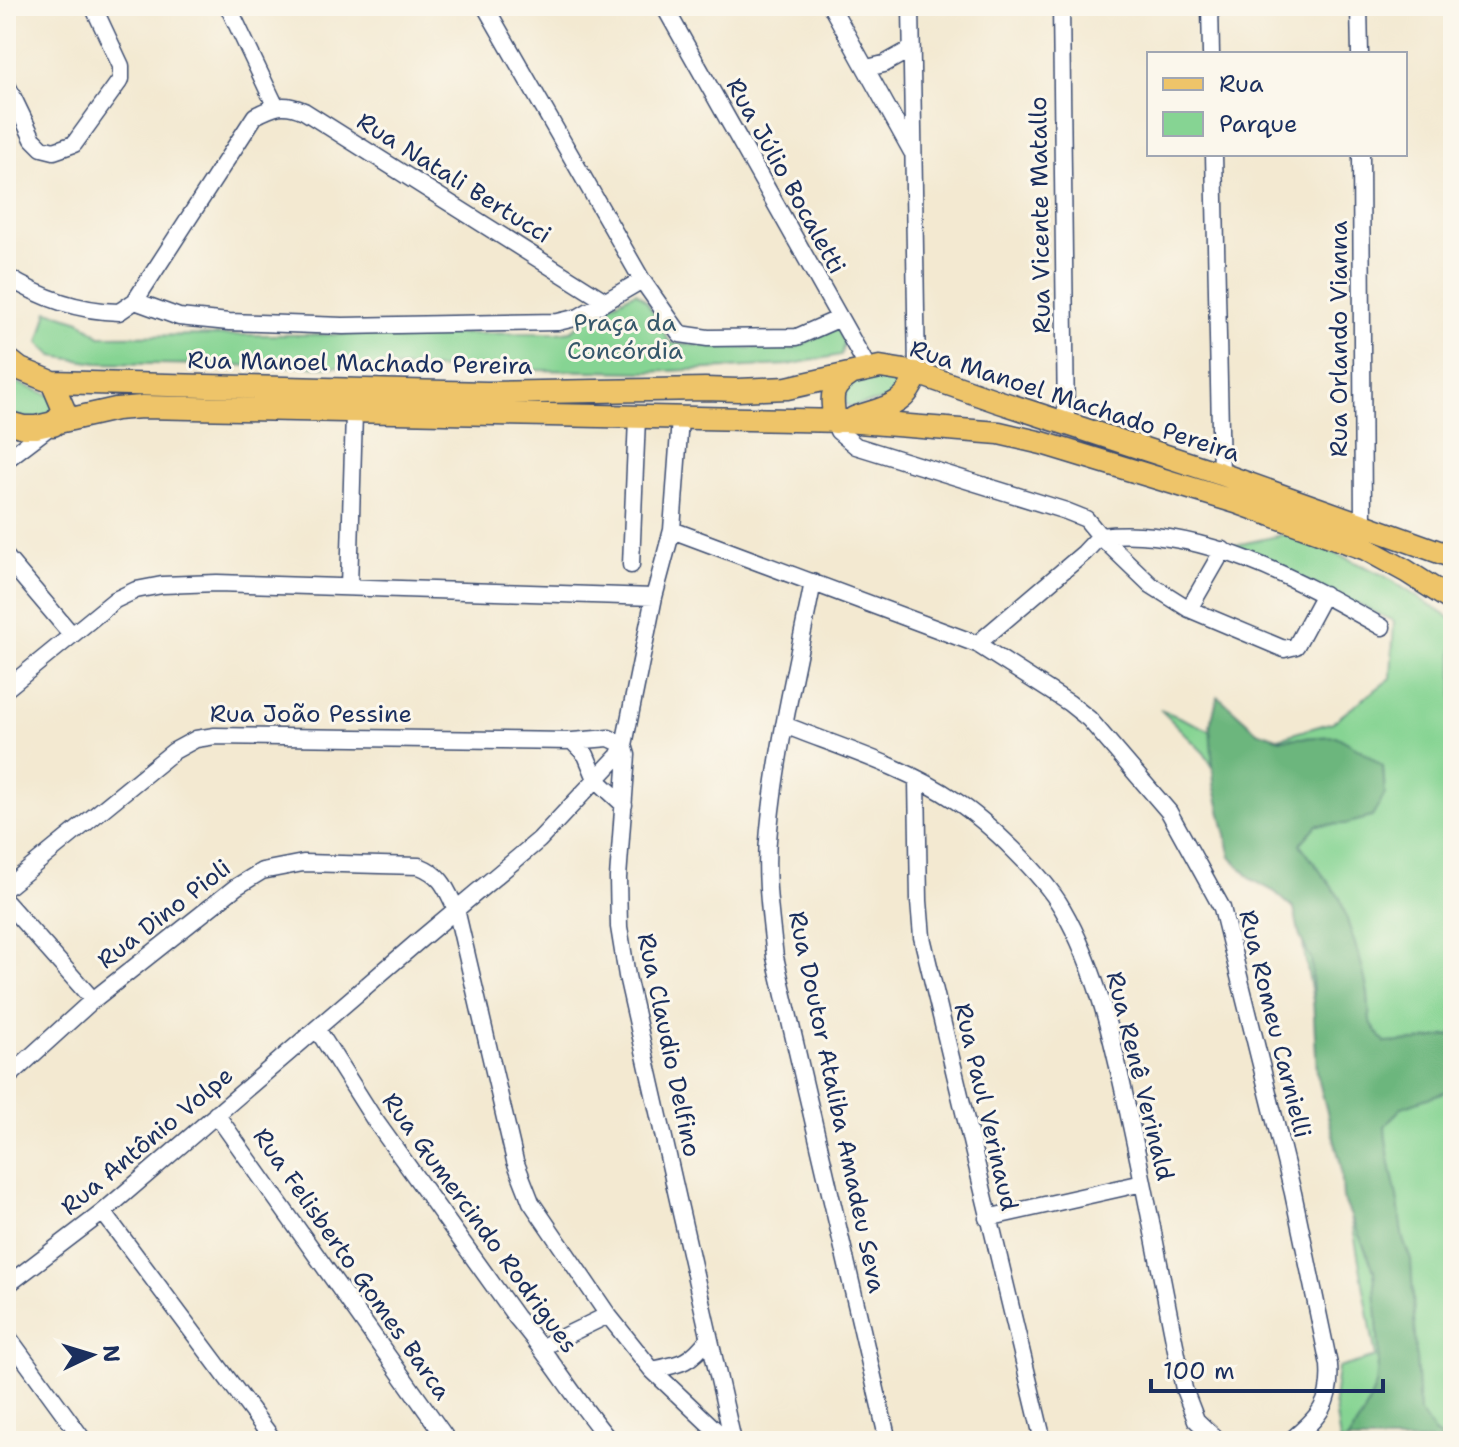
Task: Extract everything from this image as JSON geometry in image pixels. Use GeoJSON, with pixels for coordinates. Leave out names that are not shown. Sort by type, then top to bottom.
{"type":"FeatureCollection","features":[{"type":"Feature","properties":{"kind":"main road","name":"Rua Manoel Machado Pereira"},"geometry":{"type":"LineString","coordinates":[[6,358],[20,369],[52,382],[487,393],[787,388],[880,367],[917,373],[1221,474],[1453,557]]}},
{"type":"Feature","properties":{"kind":"main road"},"geometry":{"type":"LineString","coordinates":[[860,371],[837,383],[832,397],[840,422],[903,399],[912,390],[917,373]]}},
{"type":"Feature","properties":{"kind":"main road"},"geometry":{"type":"LineString","coordinates":[[52,382],[64,410],[53,425]]}},
{"type":"Feature","properties":{"kind":"main road"},"geometry":{"type":"LineString","coordinates":[[680,419],[689,398],[705,389]]}},
{"type":"Feature","properties":{"kind":"main road","name":"Rua Manoel Machado Pereira"},"geometry":{"type":"LineString","coordinates":[[6,422],[24,427],[53,425],[116,409],[142,407],[840,422],[999,433],[1042,443],[1236,502],[1366,549],[1453,601]]}},
{"type":"Feature","properties":{"kind":"street"},"geometry":{"type":"LineString","coordinates":[[6,83],[37,144],[54,151],[74,144],[121,79],[121,66],[93,6]]}},
{"type":"Feature","properties":{"kind":"street"},"geometry":{"type":"LineString","coordinates":[[6,276],[51,299],[77,308],[119,312],[135,301],[255,116],[275,105],[228,6]]}},
{"type":"Feature","properties":{"kind":"street"},"geometry":{"type":"LineString","coordinates":[[485,6],[642,280],[680,334],[693,337],[797,337],[838,319]]}},
{"type":"Feature","properties":{"kind":"street","name":"Rua Júlio Bocaletti"},"geometry":{"type":"LineString","coordinates":[[664,6],[838,319],[860,371]]}},
{"type":"Feature","properties":{"kind":"street"},"geometry":{"type":"LineString","coordinates":[[831,6],[915,157]]}},
{"type":"Feature","properties":{"kind":"street"},"geometry":{"type":"LineString","coordinates":[[911,6],[917,373]]}},
{"type":"Feature","properties":{"kind":"street","name":"Rua Vicente Matallo"},"geometry":{"type":"LineString","coordinates":[[1061,6],[1066,424]]}},
{"type":"Feature","properties":{"kind":"street"},"geometry":{"type":"LineString","coordinates":[[1210,6],[1211,52]]}},
{"type":"Feature","properties":{"kind":"street"},"geometry":{"type":"LineString","coordinates":[[1359,6],[1360,52]]}},
{"type":"Feature","properties":{"kind":"street"},"geometry":{"type":"LineString","coordinates":[[867,68],[884,64],[911,49]]}},
{"type":"Feature","properties":{"kind":"street","name":"Rua Natali Bertucci"},"geometry":{"type":"LineString","coordinates":[[275,105],[288,104],[304,111],[605,301]]}},
{"type":"Feature","properties":{"kind":"street"},"geometry":{"type":"LineString","coordinates":[[1214,156],[1221,474]]}},
{"type":"Feature","properties":{"kind":"street","name":"Rua Orlando Vianna"},"geometry":{"type":"LineString","coordinates":[[1361,156],[1363,525]]}},
{"type":"Feature","properties":{"kind":"street","name":"Rua Manoel Machado Pereira"},"geometry":{"type":"LineString","coordinates":[[135,301],[179,317],[229,322],[343,326],[558,322],[579,317],[642,280]]}},
{"type":"Feature","properties":{"kind":"street"},"geometry":{"type":"LineString","coordinates":[[349,587],[354,413]]}},
{"type":"Feature","properties":{"kind":"street"},"geometry":{"type":"LineString","coordinates":[[631,565],[637,418]]}},
{"type":"Feature","properties":{"kind":"street","name":"Rua Claudio Delfino"},"geometry":{"type":"LineString","coordinates":[[680,419],[672,530],[654,597],[624,745],[627,755],[618,878],[619,927],[627,976],[730,1441]]}},
{"type":"Feature","properties":{"kind":"street"},"geometry":{"type":"LineString","coordinates":[[840,422],[838,431],[856,446],[1086,519],[1151,585],[1189,609],[1284,649],[1296,646],[1324,594]]}},
{"type":"Feature","properties":{"kind":"street"},"geometry":{"type":"LineString","coordinates":[[6,460],[53,425]]}},
{"type":"Feature","properties":{"kind":"street","name":"Rua Romeu Carnielli"},"geometry":{"type":"LineString","coordinates":[[672,530],[977,644],[1089,719],[1169,812],[1222,908],[1293,1193],[1329,1365],[1330,1394],[1320,1412],[1290,1441]]}},
{"type":"Feature","properties":{"kind":"street"},"geometry":{"type":"LineString","coordinates":[[977,644],[1100,536],[1142,533],[1223,550],[1324,594],[1382,627]]}},
{"type":"Feature","properties":{"kind":"street"},"geometry":{"type":"LineString","coordinates":[[1189,609],[1223,550]]}},
{"type":"Feature","properties":{"kind":"street"},"geometry":{"type":"LineString","coordinates":[[6,557],[72,635]]}},
{"type":"Feature","properties":{"kind":"street","name":"Rua Doutor Ataliba Amadeu Seva"},"geometry":{"type":"LineString","coordinates":[[813,582],[784,725],[768,830],[768,895],[775,957],[888,1441]]}},
{"type":"Feature","properties":{"kind":"street"},"geometry":{"type":"LineString","coordinates":[[6,689],[115,600],[136,590],[162,585],[217,583],[654,597]]}},
{"type":"Feature","properties":{"kind":"street","name":"Rua Renê Verinald"},"geometry":{"type":"LineString","coordinates":[[784,725],[917,779],[957,801],[992,830],[1062,907],[1096,985],[1116,1059],[1184,1389],[1196,1420],[1218,1441]]}},
{"type":"Feature","properties":{"kind":"street","name":"Rua João Pessine"},"geometry":{"type":"LineString","coordinates":[[6,888],[174,751],[196,739],[215,736],[572,741],[609,738],[624,745]]}},
{"type":"Feature","properties":{"kind":"street"},"geometry":{"type":"LineString","coordinates":[[572,741],[586,755],[596,779],[624,805]]}},
{"type":"Feature","properties":{"kind":"street"},"geometry":{"type":"LineString","coordinates":[[317,1029],[539,840],[618,756],[624,745]]}},
{"type":"Feature","properties":{"kind":"street","name":"Rua Paul Verinaud"},"geometry":{"type":"LineString","coordinates":[[917,779],[922,937],[1043,1441]]}},
{"type":"Feature","properties":{"kind":"street","name":"Rua Dino Pioli"},"geometry":{"type":"LineString","coordinates":[[6,1079],[93,1000],[236,887],[262,871],[303,863],[419,866],[435,872],[443,880],[456,909],[522,1185],[608,1315],[652,1370],[730,1441]]}},
{"type":"Feature","properties":{"kind":"street"},"geometry":{"type":"LineString","coordinates":[[6,902],[93,1000]]}},
{"type":"Feature","properties":{"kind":"street","name":"Rua Antônio Volpe"},"geometry":{"type":"LineString","coordinates":[[6,1286],[103,1212],[317,1029]]}},
{"type":"Feature","properties":{"kind":"street","name":"Rua Gumercindo Rodrigues"},"geometry":{"type":"LineString","coordinates":[[317,1029],[374,1119],[516,1317],[542,1347],[579,1404],[610,1441]]}},
{"type":"Feature","properties":{"kind":"street","name":"Rua Felisberto Gomes Barca"},"geometry":{"type":"LineString","coordinates":[[216,1114],[448,1441]]}},
{"type":"Feature","properties":{"kind":"street"},"geometry":{"type":"LineString","coordinates":[[987,1218],[1143,1183]]}},
{"type":"Feature","properties":{"kind":"street"},"geometry":{"type":"LineString","coordinates":[[103,1212],[274,1441]]}},
{"type":"Feature","properties":{"kind":"street"},"geometry":{"type":"LineString","coordinates":[[542,1347],[608,1315]]}},
{"type":"Feature","properties":{"kind":"street"},"geometry":{"type":"LineString","coordinates":[[6,1334],[84,1441]]}},
{"type":"Feature","properties":{"kind":"street"},"geometry":{"type":"LineString","coordinates":[[652,1370],[683,1364],[696,1356],[709,1338]]}},
{"type":"Feature","properties":{"kind":"green space","name":"Praça da Concórdia"},"geometry":{"type":"Polygon","coordinates":[[[636,292],[647,302],[670,343],[792,349],[837,328],[844,343],[841,355],[787,365],[648,372],[97,363],[53,356],[39,343],[48,311],[80,321],[100,336],[557,333],[571,331],[596,312],[636,292]]]}},
{"type":"Feature","properties":{"kind":"green space"},"geometry":{"type":"Polygon","coordinates":[[[885,372],[906,376],[897,397],[851,407],[845,404],[846,388],[853,382],[885,372]]]}},
{"type":"Feature","properties":{"kind":"green space"},"geometry":{"type":"Polygon","coordinates":[[[6,376],[52,396],[58,406],[41,421],[6,414],[6,376]]]}},
{"type":"Feature","properties":{"kind":"green space"},"geometry":{"type":"Polygon","coordinates":[[[1291,533],[1383,575],[1453,620],[1453,1441],[1340,1441],[1334,1401],[1338,1368],[1376,1357],[1298,916],[1249,824],[1204,753],[1160,709],[1221,735],[1275,739],[1333,722],[1391,678],[1394,621],[1231,546],[1291,533]]]}},
{"type":"Feature","properties":{"kind":"green space"},"geometry":{"type":"Polygon","coordinates":[[[1218,696],[1257,731],[1280,739],[1336,736],[1383,766],[1385,794],[1372,817],[1345,824],[1317,825],[1300,844],[1340,898],[1362,966],[1370,1021],[1385,1043],[1453,1035],[1453,1089],[1402,1107],[1385,1126],[1402,1234],[1411,1259],[1419,1411],[1434,1433],[1445,1441],[1347,1441],[1364,1414],[1376,1385],[1379,1353],[1374,1270],[1343,1198],[1341,1165],[1317,1074],[1311,959],[1300,937],[1294,909],[1275,892],[1251,879],[1231,857],[1214,784],[1210,725],[1218,696]]]}}]}
